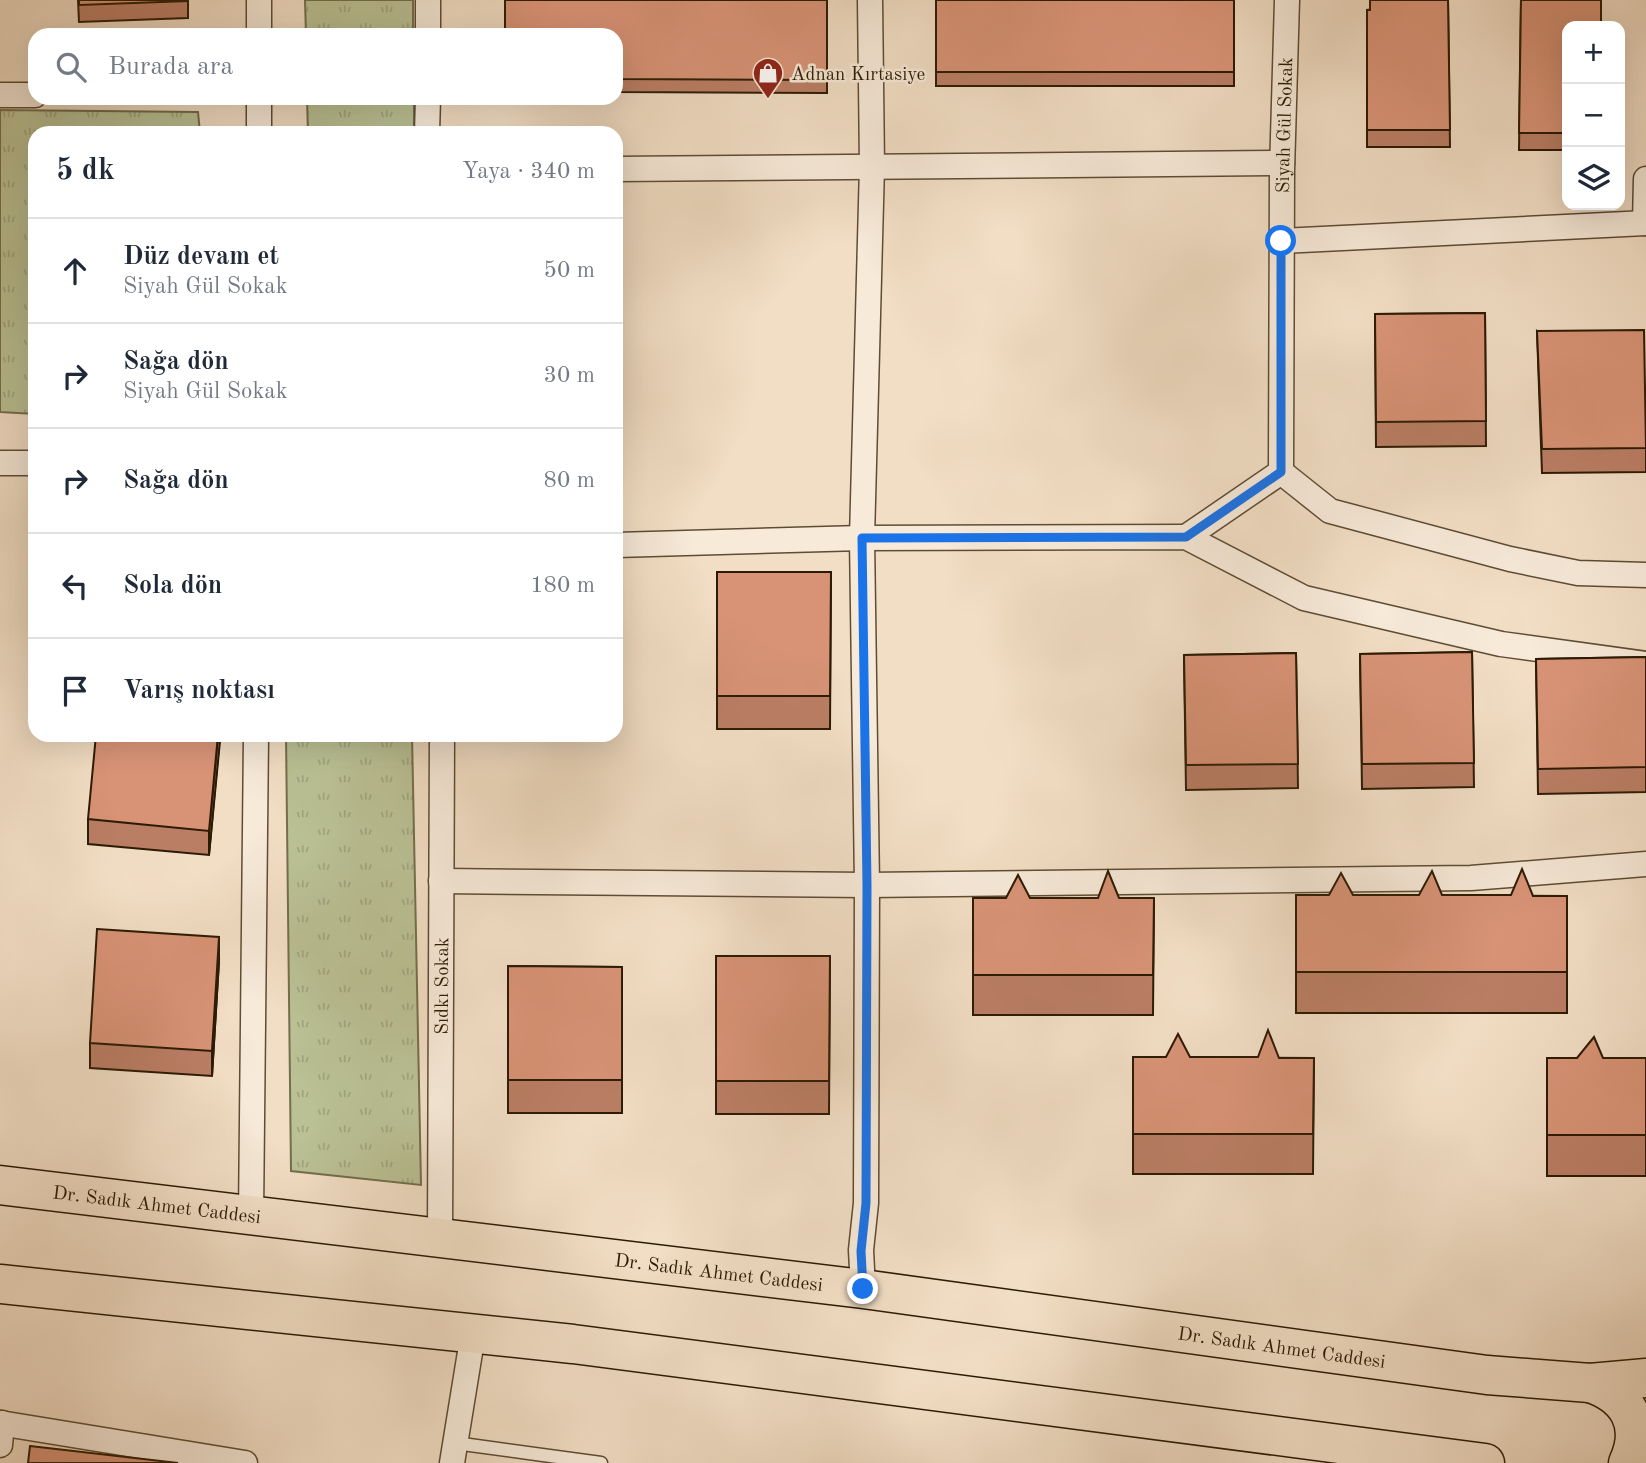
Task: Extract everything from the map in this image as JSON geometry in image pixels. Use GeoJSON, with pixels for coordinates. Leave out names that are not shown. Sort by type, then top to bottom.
{"type":"FeatureCollection","features":[{"type":"Feature","properties":{"kind":"main road","name":"Dr. Sadık Ahmet Caddesi"},"geometry":{"type":"LineString","coordinates":[[0,1185],[863,1289],[1487,1375],[1590,1383],[1646,1378]]}},
{"type":"Feature","properties":{"kind":"main road"},"geometry":{"type":"LineString","coordinates":[[0,1284],[473,1334],[1485,1463]]}},
{"type":"Feature","properties":{"kind":"main road"},"geometry":{"type":"LineString","coordinates":[[1590,1383],[1613,1391],[1629,1401],[1639,1416],[1642,1437],[1636,1455],[1628,1463]]}},
{"type":"Feature","properties":{"kind":"street"},"geometry":{"type":"LineString","coordinates":[[259,0],[259,28]]}},
{"type":"Feature","properties":{"kind":"street"},"geometry":{"type":"LineString","coordinates":[[428,0],[428,28]]}},
{"type":"Feature","properties":{"kind":"street"},"geometry":{"type":"LineString","coordinates":[[863,1289],[861,1251],[866,1203],[867,885],[862,538],[872,166],[870,0]]}},
{"type":"Feature","properties":{"kind":"street","name":"Siyah Gül Sokak"},"geometry":{"type":"LineString","coordinates":[[1281,472],[1281,241],[1287,0]]}},
{"type":"Feature","properties":{"kind":"street"},"geometry":{"type":"LineString","coordinates":[[0,95],[28,95]]}},
{"type":"Feature","properties":{"kind":"street"},"geometry":{"type":"LineString","coordinates":[[259,105],[259,126]]}},
{"type":"Feature","properties":{"kind":"street"},"geometry":{"type":"LineString","coordinates":[[427,126],[428,105]]}},
{"type":"Feature","properties":{"kind":"street"},"geometry":{"type":"LineString","coordinates":[[623,169],[1282,163]]}},
{"type":"Feature","properties":{"kind":"street"},"geometry":{"type":"LineString","coordinates":[[1281,241],[1645,223],[1646,179]]}},
{"type":"Feature","properties":{"kind":"street"},"geometry":{"type":"LineString","coordinates":[[0,463],[28,463]]}},
{"type":"Feature","properties":{"kind":"street"},"geometry":{"type":"LineString","coordinates":[[1186,537],[1281,472],[1329,512],[1578,573],[1646,575]]}},
{"type":"Feature","properties":{"kind":"street"},"geometry":{"type":"LineString","coordinates":[[623,545],[862,538],[1186,537],[1304,598],[1501,644],[1646,664]]}},
{"type":"Feature","properties":{"kind":"street"},"geometry":{"type":"LineString","coordinates":[[251,1216],[256,742]]}},
{"type":"Feature","properties":{"kind":"street","name":"Sıdkı Sokak"},"geometry":{"type":"LineString","coordinates":[[440,1238],[442,742]]}},
{"type":"Feature","properties":{"kind":"street"},"geometry":{"type":"LineString","coordinates":[[441,881],[867,885],[1471,878],[1646,864]]}},
{"type":"Feature","properties":{"kind":"street"},"geometry":{"type":"LineString","coordinates":[[453,1453],[473,1334]]}},
{"type":"Feature","properties":{"kind":"street"},"geometry":{"type":"LineString","coordinates":[[1,1431],[245,1463]]}},
{"type":"Feature","properties":{"kind":"lane"},"geometry":{"type":"LineString","coordinates":[[453,1453],[601,1463]]}},
{"type":"Feature","properties":{"kind":"green space"},"geometry":{"type":"Polygon","coordinates":[[[305,0],[413,0],[413,28],[306,28],[305,0]]]}},
{"type":"Feature","properties":{"kind":"green space"},"geometry":{"type":"Polygon","coordinates":[[[307,105],[414,105],[414,126],[308,126],[307,105]]]}},
{"type":"Feature","properties":{"kind":"green space"},"geometry":{"type":"Polygon","coordinates":[[[0,110],[198,112],[199,126],[28,126],[28,414],[0,412],[0,110]]]}},
{"type":"Feature","properties":{"kind":"green space"},"geometry":{"type":"Polygon","coordinates":[[[286,742],[412,742],[421,1185],[291,1171],[286,742]]]}},
{"type":"Feature","properties":{"kind":"building"},"geometry":{"type":"Polygon","coordinates":[[[79,0],[188,0],[188,1],[79,5],[79,0]]]}},
{"type":"Feature","properties":{"kind":"building"},"geometry":{"type":"Polygon","coordinates":[[[505,0],[827,0],[827,80],[623,79],[623,28],[505,28],[505,0]]]}},
{"type":"Feature","properties":{"kind":"building"},"geometry":{"type":"Polygon","coordinates":[[[936,0],[1234,0],[1234,72],[936,72],[936,0]]]}},
{"type":"Feature","properties":{"kind":"building"},"geometry":{"type":"Polygon","coordinates":[[[1370,0],[1448,0],[1450,130],[1367,130],[1367,10],[1370,10],[1370,0]]]}},
{"type":"Feature","properties":{"kind":"building"},"geometry":{"type":"Polygon","coordinates":[[[1521,0],[1601,0],[1601,21],[1562,21],[1562,133],[1519,133],[1521,0]]]}},
{"type":"Feature","properties":{"kind":"building"},"geometry":{"type":"Polygon","coordinates":[[[1485,313],[1486,421],[1376,422],[1375,314],[1485,313]]]}},
{"type":"Feature","properties":{"kind":"building"},"geometry":{"type":"Polygon","coordinates":[[[1644,330],[1646,448],[1542,449],[1537,331],[1644,330]]]}},
{"type":"Feature","properties":{"kind":"building"},"geometry":{"type":"Polygon","coordinates":[[[717,572],[831,572],[830,696],[717,696],[717,572]]]}},
{"type":"Feature","properties":{"kind":"building"},"geometry":{"type":"Polygon","coordinates":[[[1472,652],[1474,763],[1362,764],[1360,654],[1472,652]]]}},
{"type":"Feature","properties":{"kind":"building"},"geometry":{"type":"Polygon","coordinates":[[[1296,653],[1298,764],[1186,765],[1184,655],[1296,653]]]}},
{"type":"Feature","properties":{"kind":"building"},"geometry":{"type":"Polygon","coordinates":[[[1646,657],[1646,767],[1538,769],[1536,659],[1646,657]]]}},
{"type":"Feature","properties":{"kind":"building"},"geometry":{"type":"Polygon","coordinates":[[[95,742],[217,742],[209,831],[88,819],[95,742]]]}},
{"type":"Feature","properties":{"kind":"building"},"geometry":{"type":"Polygon","coordinates":[[[1522,869],[1533,896],[1567,896],[1567,972],[1296,972],[1296,895],[1329,895],[1341,873],[1353,895],[1419,895],[1432,871],[1442,895],[1511,895],[1522,869]]]}},
{"type":"Feature","properties":{"kind":"building"},"geometry":{"type":"Polygon","coordinates":[[[1108,871],[1119,898],[1154,898],[1153,975],[973,975],[973,898],[1006,898],[1018,875],[1030,898],[1098,898],[1108,871]]]}},
{"type":"Feature","properties":{"kind":"building"},"geometry":{"type":"Polygon","coordinates":[[[97,929],[219,937],[212,1051],[90,1043],[97,929]]]}},
{"type":"Feature","properties":{"kind":"building"},"geometry":{"type":"Polygon","coordinates":[[[716,956],[830,956],[829,1081],[716,1081],[716,956]]]}},
{"type":"Feature","properties":{"kind":"building"},"geometry":{"type":"Polygon","coordinates":[[[508,966],[622,967],[622,1080],[508,1080],[508,966]]]}},
{"type":"Feature","properties":{"kind":"building"},"geometry":{"type":"Polygon","coordinates":[[[1268,1030],[1279,1058],[1314,1058],[1313,1134],[1133,1134],[1133,1057],[1166,1057],[1178,1034],[1190,1057],[1258,1057],[1268,1030]]]}},
{"type":"Feature","properties":{"kind":"building"},"geometry":{"type":"Polygon","coordinates":[[[1594,1037],[1603,1058],[1646,1058],[1646,1135],[1547,1135],[1547,1058],[1577,1058],[1594,1037]]]}},
{"type":"Feature","properties":{"kind":"building"},"geometry":{"type":"Polygon","coordinates":[[[30,1446],[178,1463],[28,1463],[30,1446]]]}},
{"type":"Feature","properties":{"kind":"place","name":"Adnan Kırtasiye"},"geometry":{"type":"Point","coordinates":[768,100]}},
{"type":"Feature","properties":{"kind":"route"},"geometry":{"type":"LineString","coordinates":[[863,1289],[861,1251],[866,1203],[867,885],[862,538],[1186,537],[1281,472],[1281,241]]}}]}
